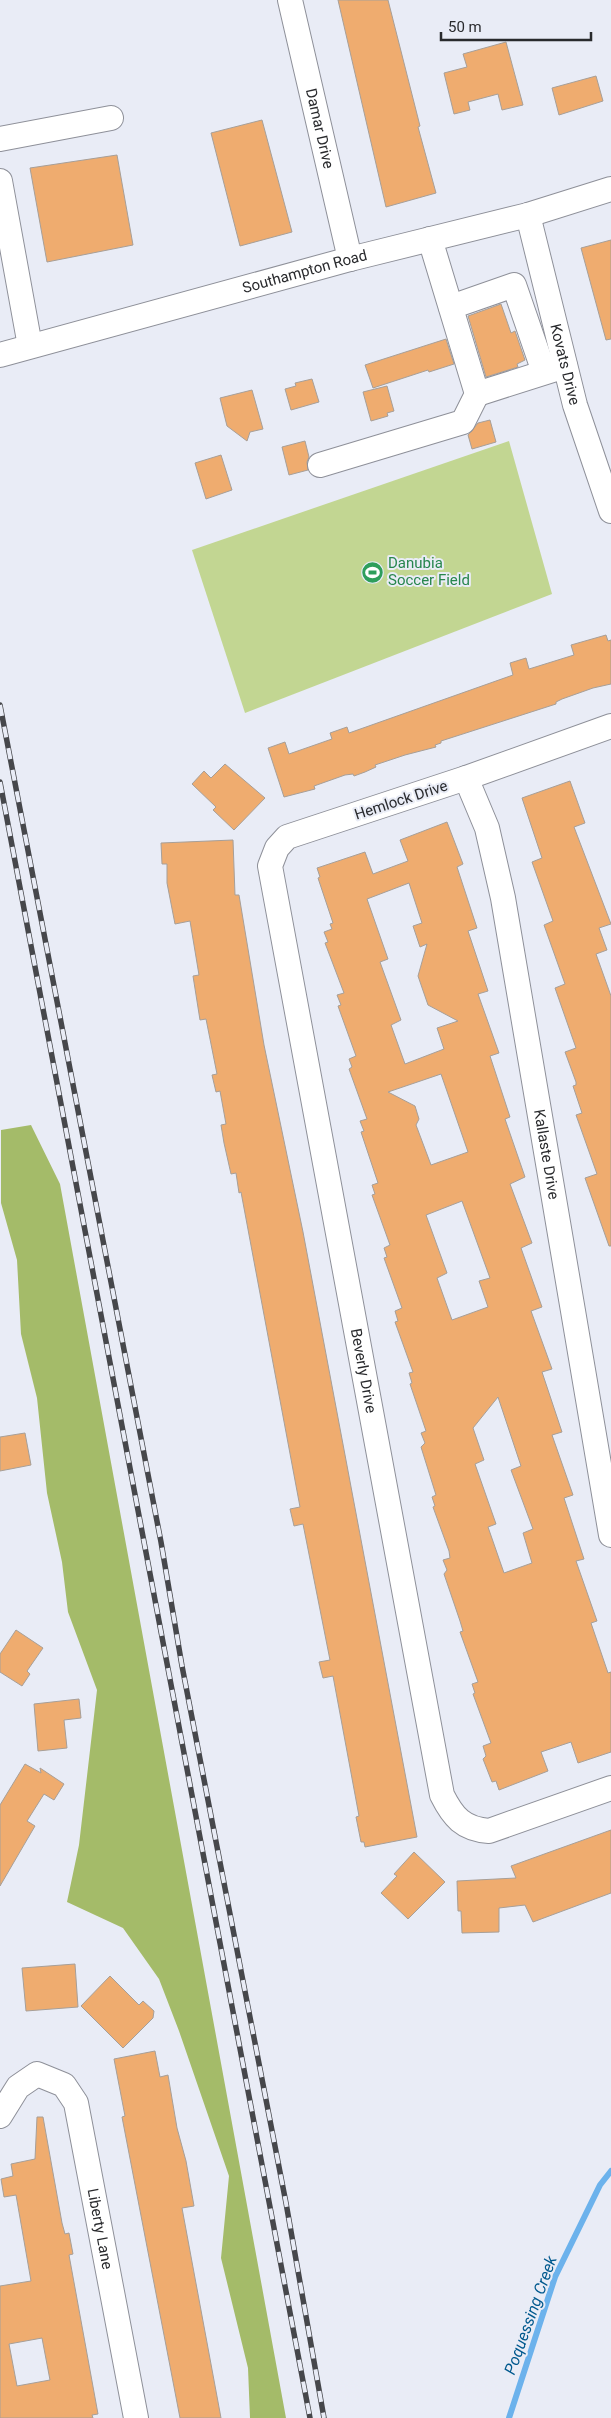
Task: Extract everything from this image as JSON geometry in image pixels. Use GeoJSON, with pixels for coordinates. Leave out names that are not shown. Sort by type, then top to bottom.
{"type":"FeatureCollection","features":[{"type":"Feature","properties":{"kind":"street","name":"Damar Drive"},"geometry":{"type":"LineString","coordinates":[[290,0],[350,259]]}},
{"type":"Feature","properties":{"kind":"street"},"geometry":{"type":"LineString","coordinates":[[0,140],[112,118]]}},
{"type":"Feature","properties":{"kind":"street"},"geometry":{"type":"LineString","coordinates":[[0,181],[30,346]]}},
{"type":"Feature","properties":{"kind":"street","name":"Southampton Road"},"geometry":{"type":"LineString","coordinates":[[0,355],[350,259],[528,214],[611,189]]}},
{"type":"Feature","properties":{"kind":"street","name":"Kovats Drive"},"geometry":{"type":"LineString","coordinates":[[528,214],[555,369],[575,405],[611,511]]}},
{"type":"Feature","properties":{"kind":"street"},"geometry":{"type":"LineString","coordinates":[[320,465],[463,422],[477,394],[430,239]]}},
{"type":"Feature","properties":{"kind":"street"},"geometry":{"type":"LineString","coordinates":[[451,307],[514,285],[555,369],[477,394]]}},
{"type":"Feature","properties":{"kind":"street","name":"Hemlock Drive"},"geometry":{"type":"LineString","coordinates":[[282,933],[270,866],[277,848],[287,837],[466,778],[611,726]]}},
{"type":"Feature","properties":{"kind":"street","name":"Kallaste Drive"},"geometry":{"type":"LineString","coordinates":[[466,778],[487,828],[503,898],[611,1535]]}},
{"type":"Feature","properties":{"kind":"street","name":"Beverly Drive"},"geometry":{"type":"LineString","coordinates":[[282,933],[442,1795],[449,1807],[466,1826],[475,1830],[489,1831],[611,1788]]}},
{"type":"Feature","properties":{"kind":"street","name":"Liberty Lane"},"geometry":{"type":"LineString","coordinates":[[0,2116],[18,2087],[36,2074],[64,2084],[76,2103],[136,2418]]}},
{"type":"Feature","properties":{"kind":"green space","name":"Danubia Soccer Field"},"geometry":{"type":"Polygon","coordinates":[[[509,441],[552,594],[245,713],[192,550],[509,441]]]}},
{"type":"Feature","properties":{"kind":"green space"},"geometry":{"type":"Polygon","coordinates":[[[31,1125],[60,1184],[286,2418],[250,2418],[248,2368],[221,2258],[229,2176],[159,1979],[123,1928],[67,1902],[79,1845],[97,1690],[68,1612],[62,1562],[47,1493],[37,1398],[21,1334],[17,1260],[1,1203],[1,1130],[31,1125]]]}},
{"type":"Feature","properties":{"kind":"building"},"geometry":{"type":"Polygon","coordinates":[[[338,0],[388,0],[420,126],[418,127],[436,193],[386,207],[338,0]]]}},
{"type":"Feature","properties":{"kind":"building"},"geometry":{"type":"Polygon","coordinates":[[[506,42],[523,105],[502,110],[498,94],[468,102],[470,110],[454,114],[444,73],[467,67],[463,54],[506,42]]]}},
{"type":"Feature","properties":{"kind":"building"},"geometry":{"type":"Polygon","coordinates":[[[596,76],[603,101],[559,115],[552,88],[596,76]]]}},
{"type":"Feature","properties":{"kind":"building"},"geometry":{"type":"Polygon","coordinates":[[[262,120],[292,232],[240,246],[211,133],[262,120]]]}},
{"type":"Feature","properties":{"kind":"building"},"geometry":{"type":"Polygon","coordinates":[[[117,155],[133,245],[47,262],[30,168],[117,155]]]}},
{"type":"Feature","properties":{"kind":"building"},"geometry":{"type":"Polygon","coordinates":[[[611,240],[611,339],[606,340],[581,248],[611,240]]]}},
{"type":"Feature","properties":{"kind":"building"},"geometry":{"type":"Polygon","coordinates":[[[501,304],[511,333],[515,331],[525,360],[517,364],[518,367],[486,377],[468,316],[501,304]]]}},
{"type":"Feature","properties":{"kind":"building"},"geometry":{"type":"Polygon","coordinates":[[[446,339],[454,364],[429,372],[428,370],[373,388],[365,365],[446,339]]]}},
{"type":"Feature","properties":{"kind":"building"},"geometry":{"type":"Polygon","coordinates":[[[312,379],[319,402],[291,410],[285,389],[296,386],[295,383],[312,379]]]}},
{"type":"Feature","properties":{"kind":"building"},"geometry":{"type":"Polygon","coordinates":[[[387,386],[394,411],[387,413],[388,416],[371,421],[363,392],[387,386]]]}},
{"type":"Feature","properties":{"kind":"building"},"geometry":{"type":"Polygon","coordinates":[[[252,390],[263,429],[250,432],[247,441],[227,426],[220,398],[252,390]]]}},
{"type":"Feature","properties":{"kind":"building"},"geometry":{"type":"Polygon","coordinates":[[[490,420],[496,442],[472,449],[468,435],[478,423],[490,420]]]}},
{"type":"Feature","properties":{"kind":"building"},"geometry":{"type":"Polygon","coordinates":[[[305,441],[309,457],[307,462],[308,470],[289,475],[282,447],[305,441]]]}},
{"type":"Feature","properties":{"kind":"building"},"geometry":{"type":"Polygon","coordinates":[[[221,455],[232,490],[206,499],[195,463],[221,455]]]}},
{"type":"Feature","properties":{"kind":"building"},"geometry":{"type":"Polygon","coordinates":[[[606,635],[608,641],[611,640],[611,684],[593,688],[562,699],[556,702],[556,704],[441,741],[441,743],[435,745],[436,747],[375,765],[376,767],[354,776],[353,774],[345,775],[314,786],[315,789],[284,797],[268,748],[285,742],[289,754],[332,739],[330,733],[347,727],[349,733],[513,675],[510,663],[526,658],[529,669],[574,655],[571,645],[606,635]]]}},
{"type":"Feature","properties":{"kind":"building"},"geometry":{"type":"Polygon","coordinates":[[[225,764],[265,798],[234,830],[213,810],[216,807],[192,784],[204,771],[211,778],[225,764]]]}},
{"type":"Feature","properties":{"kind":"building"},"geometry":{"type":"Polygon","coordinates":[[[570,781],[585,823],[574,827],[611,924],[599,928],[607,950],[596,954],[611,996],[611,1246],[609,1246],[585,1178],[597,1174],[576,1115],[582,1113],[573,1086],[576,1085],[576,1082],[565,1052],[576,1048],[555,988],[565,984],[544,925],[553,921],[532,862],[542,858],[522,798],[570,781]]]}},
{"type":"Feature","properties":{"kind":"building"},"geometry":{"type":"Polygon","coordinates":[[[447,822],[463,864],[457,867],[477,928],[468,931],[488,991],[478,994],[499,1053],[490,1056],[510,1117],[505,1119],[525,1177],[510,1184],[532,1243],[521,1248],[542,1307],[531,1311],[552,1369],[542,1372],[562,1432],[552,1435],[573,1495],[564,1498],[584,1559],[576,1561],[597,1621],[591,1623],[608,1673],[611,1672],[611,1752],[578,1763],[571,1742],[541,1752],[548,1771],[499,1790],[496,1781],[492,1782],[483,1759],[486,1756],[483,1746],[491,1743],[473,1694],[475,1693],[472,1684],[478,1682],[460,1632],[463,1631],[444,1574],[447,1570],[443,1560],[450,1558],[449,1551],[433,1507],[435,1506],[432,1497],[436,1495],[421,1447],[425,1443],[421,1433],[426,1431],[410,1384],[412,1383],[409,1373],[413,1372],[395,1322],[398,1321],[395,1311],[402,1308],[384,1258],[387,1257],[384,1248],[390,1245],[372,1195],[375,1194],[372,1185],[378,1183],[361,1132],[364,1131],[360,1121],[367,1119],[349,1069],[352,1067],[349,1059],[356,1056],[338,1006],[341,1005],[337,995],[344,993],[325,943],[328,942],[324,932],[332,929],[330,924],[333,923],[318,878],[320,877],[317,868],[365,852],[373,874],[408,861],[400,840],[447,822]],[[409,883],[367,899],[388,959],[380,962],[401,1020],[391,1025],[405,1064],[444,1049],[437,1028],[458,1021],[428,1005],[418,976],[427,944],[420,947],[413,926],[422,923],[409,883]],[[441,1074],[388,1092],[415,1106],[419,1119],[416,1125],[431,1165],[468,1152],[441,1074]],[[462,1201],[426,1215],[447,1273],[437,1278],[452,1320],[488,1307],[479,1281],[490,1278],[462,1201]],[[498,1397],[473,1428],[484,1460],[475,1464],[496,1524],[488,1527],[504,1573],[532,1563],[523,1533],[533,1529],[511,1470],[521,1466],[498,1397]]]}},
{"type":"Feature","properties":{"kind":"building"},"geometry":{"type":"Polygon","coordinates":[[[233,840],[235,895],[239,895],[264,1045],[303,1232],[417,1837],[365,1847],[364,1842],[361,1842],[356,1817],[359,1816],[333,1676],[323,1678],[319,1662],[330,1660],[303,1524],[294,1526],[290,1509],[300,1507],[241,1192],[239,1193],[236,1173],[231,1174],[224,1143],[221,1125],[226,1124],[220,1091],[216,1092],[212,1075],[217,1074],[206,1019],[200,1020],[193,976],[199,975],[190,921],[175,924],[167,883],[167,864],[162,864],[161,843],[233,840]]]}},
{"type":"Feature","properties":{"kind":"building"},"geometry":{"type":"Polygon","coordinates":[[[25,1433],[31,1465],[0,1471],[0,1437],[25,1433]]]}},
{"type":"Feature","properties":{"kind":"building"},"geometry":{"type":"Polygon","coordinates":[[[16,1630],[43,1648],[27,1671],[30,1674],[22,1686],[0,1672],[0,1654],[16,1630]]]}},
{"type":"Feature","properties":{"kind":"building"},"geometry":{"type":"Polygon","coordinates":[[[79,1699],[81,1718],[64,1720],[67,1748],[38,1751],[34,1704],[79,1699]]]}},
{"type":"Feature","properties":{"kind":"building"},"geometry":{"type":"Polygon","coordinates":[[[25,1764],[41,1773],[40,1768],[64,1784],[54,1800],[44,1794],[27,1821],[35,1826],[0,1886],[0,1805],[25,1764]]]}},
{"type":"Feature","properties":{"kind":"building"},"geometry":{"type":"Polygon","coordinates":[[[611,1830],[611,1893],[533,1922],[525,1905],[499,1908],[499,1932],[462,1933],[461,1911],[458,1911],[457,1881],[516,1878],[511,1866],[611,1830]]]}},
{"type":"Feature","properties":{"kind":"building"},"geometry":{"type":"Polygon","coordinates":[[[414,1852],[445,1882],[408,1919],[381,1893],[397,1876],[394,1874],[414,1852]]]}},
{"type":"Feature","properties":{"kind":"building"},"geometry":{"type":"Polygon","coordinates":[[[75,1964],[78,2007],[26,2011],[22,1968],[75,1964]]]}},
{"type":"Feature","properties":{"kind":"building"},"geometry":{"type":"Polygon","coordinates":[[[110,1976],[139,2005],[143,2001],[154,2011],[153,2018],[123,2048],[81,2006],[110,1976]]]}},
{"type":"Feature","properties":{"kind":"building"},"geometry":{"type":"Polygon","coordinates":[[[155,2051],[160,2077],[168,2075],[177,2128],[186,2161],[194,2206],[182,2208],[221,2418],[180,2418],[122,2117],[125,2116],[114,2059],[155,2051]]]}},
{"type":"Feature","properties":{"kind":"building"},"geometry":{"type":"Polygon","coordinates":[[[37,2117],[43,2117],[62,2223],[65,2234],[69,2233],[73,2254],[69,2255],[98,2414],[92,2415],[93,2418],[0,2418],[0,2286],[31,2281],[16,2195],[4,2197],[1,2179],[13,2176],[11,2164],[35,2159],[37,2117]],[[42,2338],[9,2344],[17,2386],[50,2380],[42,2338]]]}},
{"type":"Feature","properties":{"kind":"waterway","name":"Poquessing Creek"},"geometry":{"type":"LineString","coordinates":[[509,2418],[555,2277],[600,2185],[611,2171]]}},
{"type":"Feature","properties":{"kind":"railway"},"geometry":{"type":"LineString","coordinates":[[0,705],[161,1542],[182,1666],[286,2203],[324,2418]]}},
{"type":"Feature","properties":{"kind":"railway"},"geometry":{"type":"LineString","coordinates":[[0,782],[310,2418]]}},
{"type":"Feature","properties":{"kind":"place","name":"Danubia Soccer Field"},"geometry":{"type":"Point","coordinates":[372,572]}}]}
